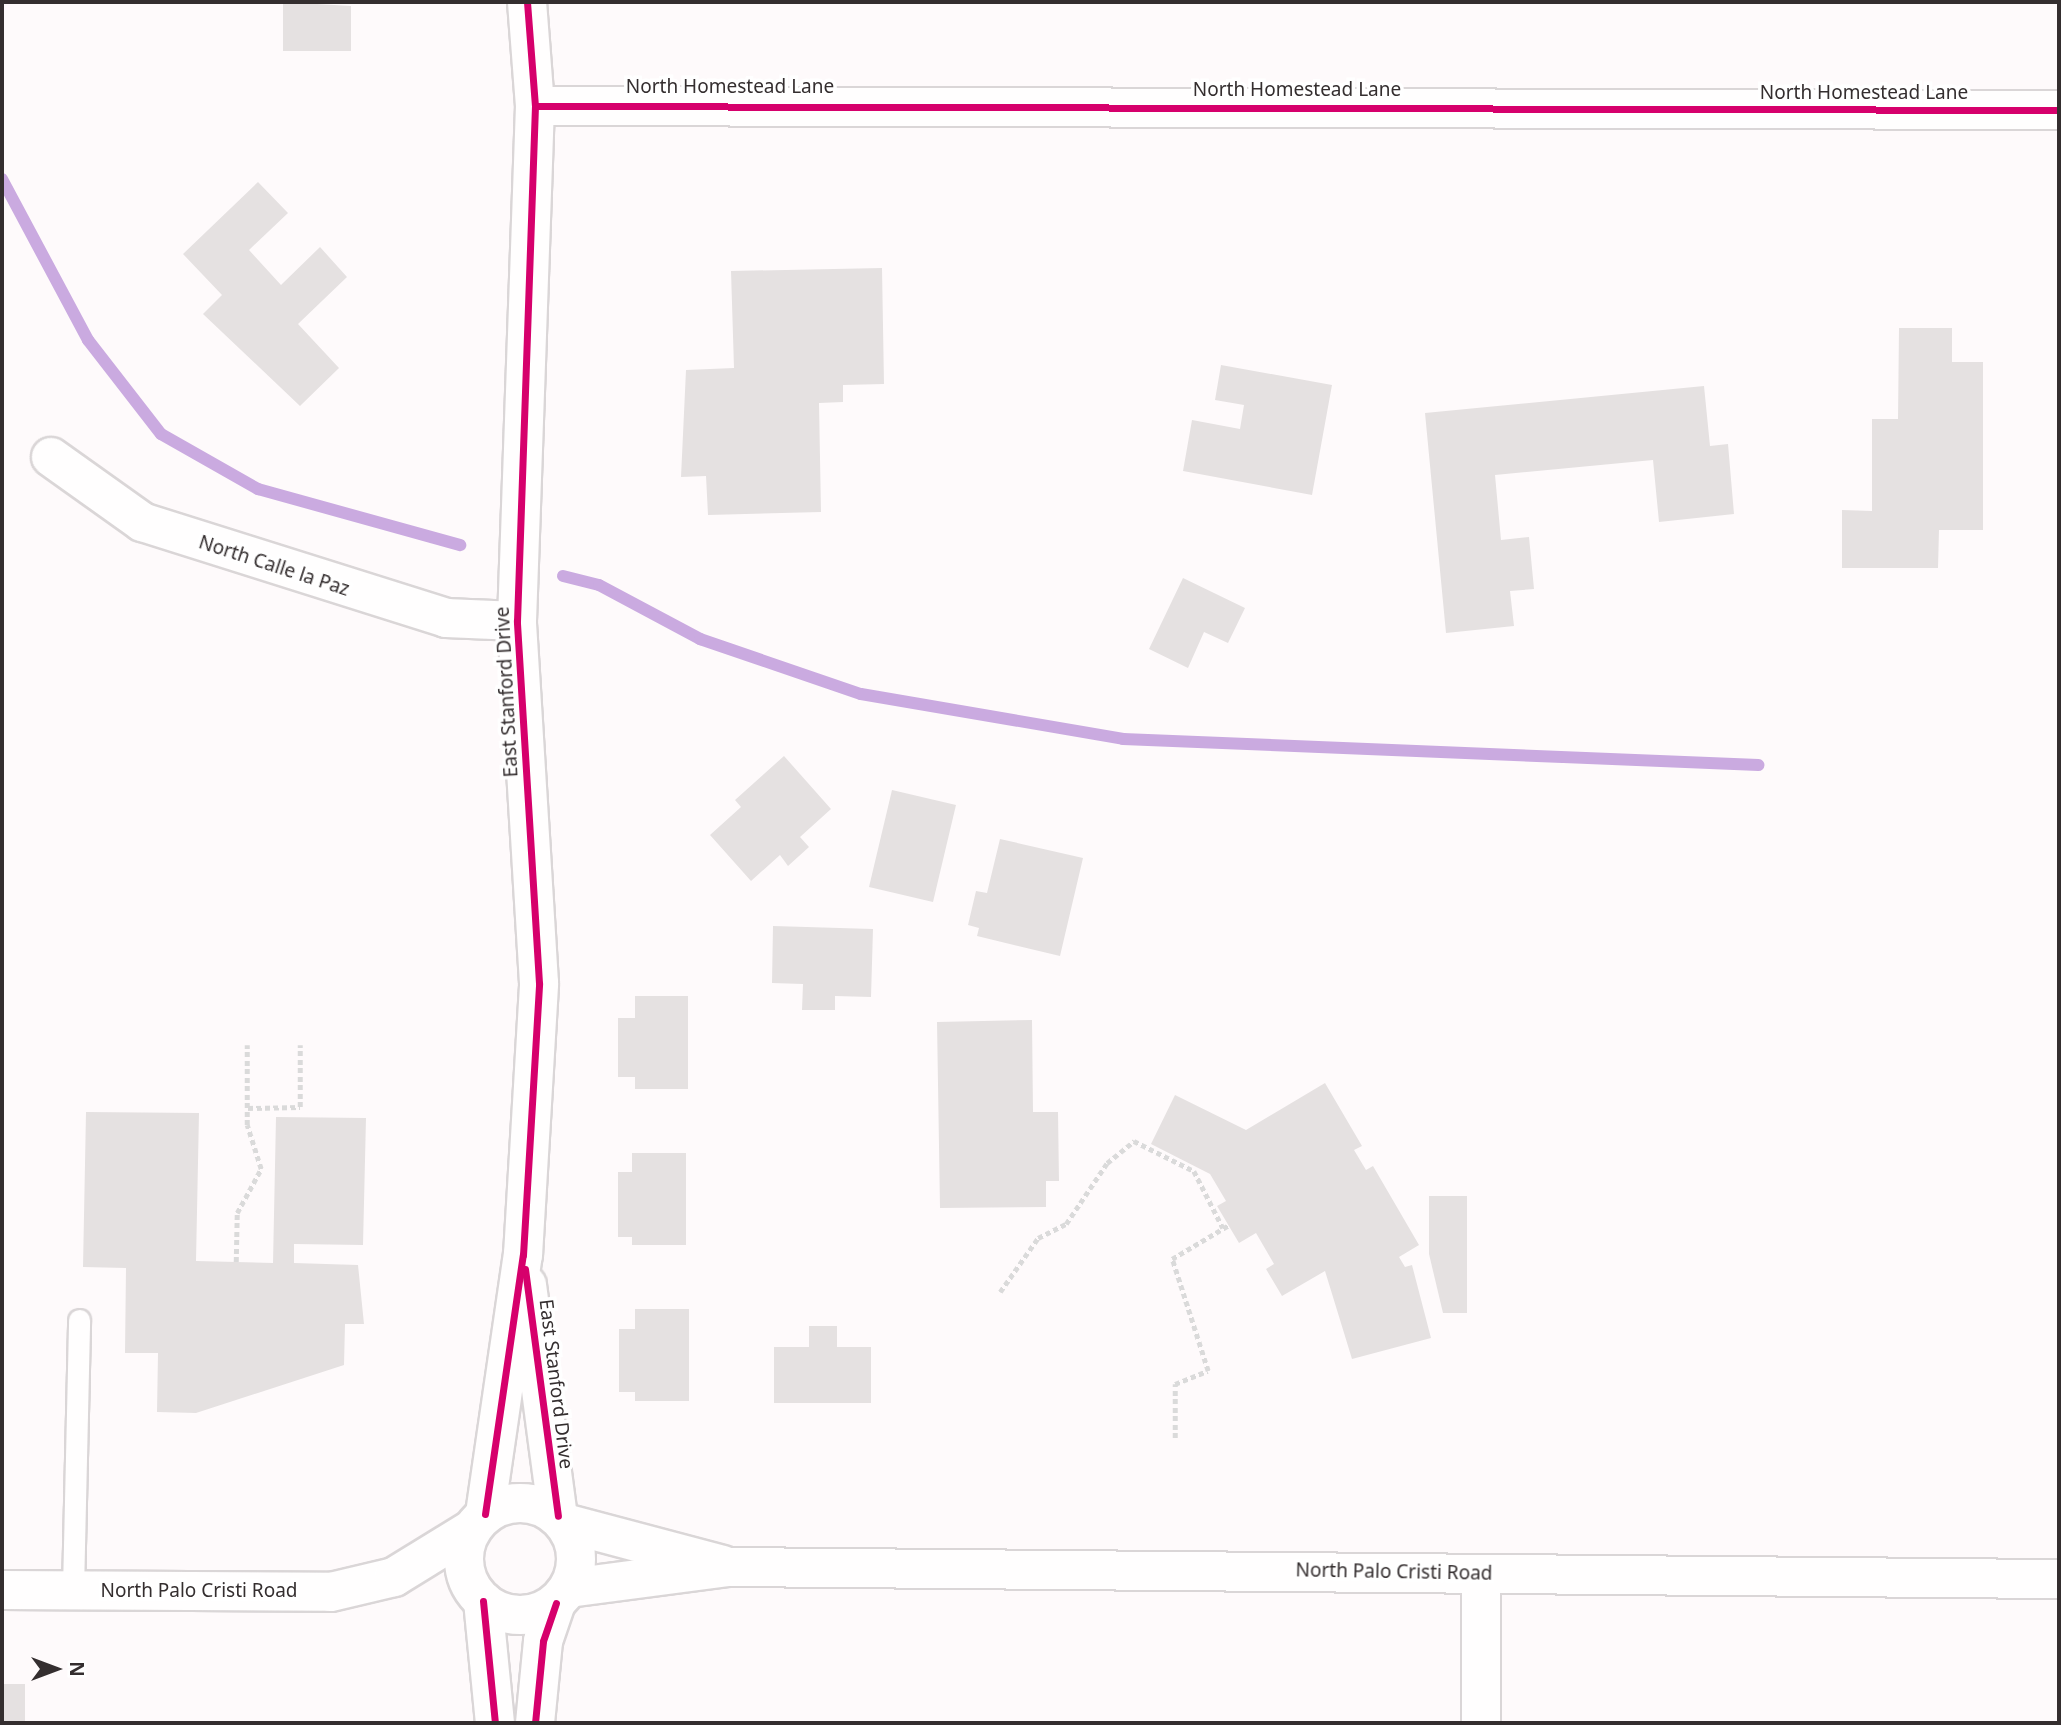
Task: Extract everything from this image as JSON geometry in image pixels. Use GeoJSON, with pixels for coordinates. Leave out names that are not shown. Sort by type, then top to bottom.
{"type":"FeatureCollection","features":[{"type":"Feature","properties":{"kind":"street","name":"East Stanford Drive"},"geometry":{"type":"LineString","coordinates":[[479,1521],[523,1255],[539,983],[517,621],[535,106],[527,2]]}},
{"type":"Feature","properties":{"kind":"street","name":"North Homestead Lane"},"geometry":{"type":"LineString","coordinates":[[535,106],[2059,110]]}},
{"type":"Feature","properties":{"kind":"street","name":"North Calle la Paz"},"geometry":{"type":"LineString","coordinates":[[51,457],[142,522],[446,618],[517,621]]}},
{"type":"Feature","properties":{"kind":"street","name":"East Stanford Drive"},"geometry":{"type":"LineString","coordinates":[[523,1255],[561,1520]]}},
{"type":"Feature","properties":{"kind":"street"},"geometry":{"type":"LineString","coordinates":[[495,1723],[476,1593],[464,1557],[479,1521],[522,1502],[561,1520],[577,1555],[543,1641],[535,1723]]}},
{"type":"Feature","properties":{"kind":"street","name":"North Palo Cristi Road"},"geometry":{"type":"LineString","coordinates":[[561,1520],[729,1567]]}},
{"type":"Feature","properties":{"kind":"street","name":"North Palo Cristi Road"},"geometry":{"type":"LineString","coordinates":[[2,1590],[331,1592],[394,1577],[479,1521]]}},
{"type":"Feature","properties":{"kind":"street","name":"North Palo Cristi Road"},"geometry":{"type":"LineString","coordinates":[[562,1595],[729,1567],[2059,1579]]}},
{"type":"Feature","properties":{"kind":"street"},"geometry":{"type":"LineString","coordinates":[[1481,1574],[1481,1723]]}},
{"type":"Feature","properties":{"kind":"street","name":"North Palo Cristi Road"},"geometry":{"type":"LineString","coordinates":[[394,1577],[476,1593]]}},
{"type":"Feature","properties":{"kind":"street"},"geometry":{"type":"LineString","coordinates":[[476,1593],[527,1615],[562,1595]]}},
{"type":"Feature","properties":{"kind":"lane"},"geometry":{"type":"LineString","coordinates":[[73,1590],[79,1320]]}},
{"type":"Feature","properties":{"kind":"path"},"geometry":{"type":"LineString","coordinates":[[236,1262],[237,1213],[261,1169],[247,1108],[247,1045]]}},
{"type":"Feature","properties":{"kind":"path"},"geometry":{"type":"LineString","coordinates":[[247,1108],[300,1107],[300,1045]]}},
{"type":"Feature","properties":{"kind":"path"},"geometry":{"type":"LineString","coordinates":[[1000,1292],[1038,1238],[1066,1224],[1107,1163],[1135,1141],[1194,1171],[1226,1226],[1172,1259],[1208,1371],[1175,1384],[1175,1438]]}},
{"type":"Feature","properties":{"kind":"building"},"geometry":{"type":"Polygon","coordinates":[[[283,2],[351,6],[351,51],[283,51],[283,2]]]}},
{"type":"Feature","properties":{"kind":"building"},"geometry":{"type":"Polygon","coordinates":[[[258,182],[288,213],[249,250],[281,285],[320,247],[347,277],[298,324],[339,368],[300,406],[203,314],[222,295],[183,254],[258,182]]]}},
{"type":"Feature","properties":{"kind":"building"},"geometry":{"type":"Polygon","coordinates":[[[882,268],[884,384],[843,385],[843,402],[819,403],[821,512],[708,515],[706,476],[681,477],[686,370],[734,368],[731,271],[882,268]]]}},
{"type":"Feature","properties":{"kind":"building"},"geometry":{"type":"Polygon","coordinates":[[[1899,328],[1952,328],[1952,362],[1983,362],[1983,530],[1939,530],[1938,568],[1842,568],[1842,510],[1872,511],[1872,419],[1898,419],[1899,328]]]}},
{"type":"Feature","properties":{"kind":"building"},"geometry":{"type":"Polygon","coordinates":[[[1221,365],[1332,385],[1312,495],[1183,471],[1192,420],[1240,429],[1244,405],[1215,400],[1221,365]]]}},
{"type":"Feature","properties":{"kind":"building"},"geometry":{"type":"Polygon","coordinates":[[[1704,386],[1710,446],[1728,444],[1734,514],[1659,522],[1653,460],[1495,475],[1501,540],[1529,537],[1534,589],[1510,591],[1514,626],[1446,633],[1425,413],[1704,386]]]}},
{"type":"Feature","properties":{"kind":"building"},"geometry":{"type":"Polygon","coordinates":[[[1183,578],[1245,608],[1228,643],[1204,632],[1188,668],[1149,649],[1183,578]]]}},
{"type":"Feature","properties":{"kind":"building"},"geometry":{"type":"Polygon","coordinates":[[[784,756],[831,809],[800,837],[809,847],[788,866],[780,855],[751,881],[710,835],[741,807],[735,800],[784,756]]]}},
{"type":"Feature","properties":{"kind":"building"},"geometry":{"type":"Polygon","coordinates":[[[892,790],[956,805],[933,902],[869,887],[892,790]]]}},
{"type":"Feature","properties":{"kind":"building"},"geometry":{"type":"Polygon","coordinates":[[[1000,839],[1083,858],[1060,956],[977,936],[979,928],[968,925],[976,891],[987,893],[1000,839]]]}},
{"type":"Feature","properties":{"kind":"building"},"geometry":{"type":"Polygon","coordinates":[[[773,926],[873,929],[871,997],[835,996],[835,1010],[802,1010],[803,984],[772,983],[773,926]]]}},
{"type":"Feature","properties":{"kind":"building"},"geometry":{"type":"Polygon","coordinates":[[[635,996],[688,996],[688,1089],[635,1089],[635,1077],[618,1077],[618,1018],[635,1018],[635,996]]]}},
{"type":"Feature","properties":{"kind":"building"},"geometry":{"type":"Polygon","coordinates":[[[1032,1020],[1033,1112],[1058,1112],[1059,1181],[1046,1181],[1046,1207],[940,1208],[937,1022],[1032,1020]]]}},
{"type":"Feature","properties":{"kind":"building"},"geometry":{"type":"Polygon","coordinates":[[[1325,1083],[1362,1146],[1354,1150],[1366,1170],[1373,1166],[1419,1245],[1399,1257],[1405,1267],[1412,1265],[1431,1338],[1352,1359],[1325,1271],[1282,1296],[1266,1269],[1274,1264],[1256,1233],[1239,1243],[1217,1206],[1226,1201],[1210,1174],[1151,1144],[1175,1095],[1246,1130],[1325,1083]]]}},
{"type":"Feature","properties":{"kind":"building"},"geometry":{"type":"Polygon","coordinates":[[[86,1112],[199,1113],[196,1261],[273,1263],[276,1117],[366,1118],[363,1245],[294,1244],[294,1263],[358,1265],[364,1324],[345,1324],[344,1365],[196,1413],[157,1412],[158,1353],[125,1353],[126,1268],[83,1267],[86,1112]]]}},
{"type":"Feature","properties":{"kind":"building"},"geometry":{"type":"Polygon","coordinates":[[[632,1153],[686,1153],[686,1245],[632,1245],[632,1237],[618,1237],[618,1172],[632,1172],[632,1153]]]}},
{"type":"Feature","properties":{"kind":"building"},"geometry":{"type":"Polygon","coordinates":[[[1429,1196],[1467,1196],[1467,1313],[1443,1313],[1429,1254],[1429,1196]]]}},
{"type":"Feature","properties":{"kind":"building"},"geometry":{"type":"Polygon","coordinates":[[[635,1309],[689,1309],[689,1401],[635,1401],[635,1392],[619,1392],[619,1329],[635,1329],[635,1309]]]}},
{"type":"Feature","properties":{"kind":"building"},"geometry":{"type":"Polygon","coordinates":[[[809,1326],[837,1326],[837,1347],[871,1347],[871,1403],[774,1403],[774,1347],[809,1347],[809,1326]]]}},
{"type":"Feature","properties":{"kind":"building"},"geometry":{"type":"Polygon","coordinates":[[[2,1684],[25,1684],[25,1723],[2,1723],[2,1684]]]}},
{"type":"Feature","properties":{"kind":"waterway"},"geometry":{"type":"LineString","coordinates":[[2,179],[88,340],[161,434],[258,489],[460,545]]}},
{"type":"Feature","properties":{"kind":"waterway"},"geometry":{"type":"LineString","coordinates":[[563,576],[599,585],[700,639],[861,694],[1123,739],[1758,765]]}},
{"type":"Feature","properties":{"kind":"cycle path"},"geometry":{"type":"LineString","coordinates":[[485,1514],[523,1255],[539,983],[517,621],[535,106],[527,2]]}},
{"type":"Feature","properties":{"kind":"cycle path"},"geometry":{"type":"LineString","coordinates":[[535,106],[2059,110]]}},
{"type":"Feature","properties":{"kind":"cycle path"},"geometry":{"type":"LineString","coordinates":[[525,1269],[558,1516]]}},
{"type":"Feature","properties":{"kind":"cycle path"},"geometry":{"type":"LineString","coordinates":[[483,1601],[495,1723]]}},
{"type":"Feature","properties":{"kind":"cycle path"},"geometry":{"type":"LineString","coordinates":[[535,1723],[543,1641],[556,1603]]}}]}
